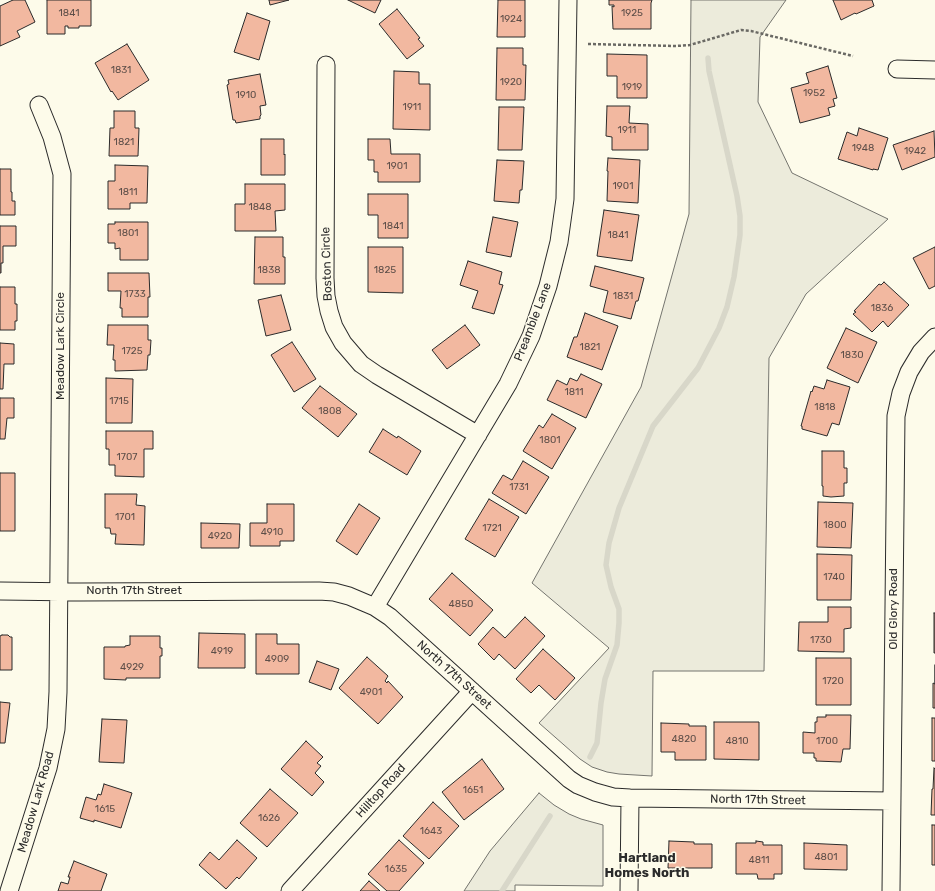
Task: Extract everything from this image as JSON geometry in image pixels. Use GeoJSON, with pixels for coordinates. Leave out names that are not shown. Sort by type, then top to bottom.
{"type":"FeatureCollection","features":[{"type":"Feature","properties":{"kind":"street","name":"Preamble Lane"},"geometry":{"type":"LineString","coordinates":[[375,606],[508,384],[531,336],[548,286],[559,242],[565,199],[568,0]]}},
{"type":"Feature","properties":{"kind":"street","name":"Boston Circle"},"geometry":{"type":"LineString","coordinates":[[326,65],[325,278],[327,303],[334,327],[343,343],[361,364],[376,375],[478,435]]}},
{"type":"Feature","properties":{"kind":"street"},"geometry":{"type":"LineString","coordinates":[[897,69],[935,70]]}},
{"type":"Feature","properties":{"kind":"street","name":"Meadow Lark Circle"},"geometry":{"type":"LineString","coordinates":[[39,105],[52,137],[62,174],[59,592]]}},
{"type":"Feature","properties":{"kind":"street","name":"Old Glory Road"},"geometry":{"type":"LineString","coordinates":[[891,891],[896,416],[901,393],[909,372],[921,352],[935,337]]}},
{"type":"Feature","properties":{"kind":"street","name":"North 17th Street"},"geometry":{"type":"LineString","coordinates":[[0,590],[59,592],[334,592],[375,606],[390,617],[569,779],[578,785],[595,792],[613,797],[630,798],[892,801]]}},
{"type":"Feature","properties":{"kind":"street","name":"Meadow Lark Road"},"geometry":{"type":"LineString","coordinates":[[9,891],[48,768],[56,729],[59,592]]}},
{"type":"Feature","properties":{"kind":"street","name":"Hilltop Road"},"geometry":{"type":"LineString","coordinates":[[290,891],[472,691]]}},
{"type":"Feature","properties":{"kind":"street"},"geometry":{"type":"LineString","coordinates":[[629,891],[630,798]]}},
{"type":"Feature","properties":{"kind":"path"},"geometry":{"type":"LineString","coordinates":[[588,44],[690,45],[741,30],[751,30],[852,56]]}},
{"type":"Feature","properties":{"kind":"shaded area"},"geometry":{"type":"Polygon","coordinates":[[[691,0],[786,0],[760,37],[758,102],[792,173],[888,219],[806,294],[769,358],[764,671],[653,671],[652,776],[619,774],[592,767],[580,759],[539,723],[609,648],[532,583],[641,387],[689,214],[691,0]]]}},
{"type":"Feature","properties":{"kind":"shaded area"},"geometry":{"type":"Polygon","coordinates":[[[539,793],[554,805],[569,814],[603,825],[603,886],[515,885],[515,891],[464,891],[490,851],[539,793]]]}},
{"type":"Feature","properties":{"kind":"building"},"geometry":{"type":"Polygon","coordinates":[[[13,0],[25,0],[35,22],[17,31],[20,37],[0,46],[0,6],[13,0]]]}},
{"type":"Feature","properties":{"kind":"building"},"geometry":{"type":"Polygon","coordinates":[[[47,0],[91,0],[91,26],[68,28],[68,26],[65,26],[65,34],[47,34],[47,0]]]}},
{"type":"Feature","properties":{"kind":"building"},"geometry":{"type":"Polygon","coordinates":[[[269,0],[289,0],[270,5],[269,0]]]}},
{"type":"Feature","properties":{"kind":"building"},"geometry":{"type":"Polygon","coordinates":[[[348,0],[381,0],[375,13],[348,0]]]}},
{"type":"Feature","properties":{"kind":"building"},"geometry":{"type":"Polygon","coordinates":[[[498,0],[525,0],[525,37],[497,37],[498,0]]]}},
{"type":"Feature","properties":{"kind":"building"},"geometry":{"type":"Polygon","coordinates":[[[609,0],[652,0],[651,29],[613,29],[612,6],[614,7],[614,5],[609,5],[609,0]]]}},
{"type":"Feature","properties":{"kind":"building"},"geometry":{"type":"Polygon","coordinates":[[[833,0],[872,0],[874,6],[841,20],[833,0]]]}},
{"type":"Feature","properties":{"kind":"building"},"geometry":{"type":"Polygon","coordinates":[[[397,9],[420,38],[418,39],[424,46],[407,59],[379,24],[397,9]]]}},
{"type":"Feature","properties":{"kind":"building"},"geometry":{"type":"Polygon","coordinates":[[[247,13],[270,21],[259,60],[234,52],[247,13]]]}},
{"type":"Feature","properties":{"kind":"building"},"geometry":{"type":"Polygon","coordinates":[[[127,44],[149,80],[118,100],[112,91],[111,92],[95,63],[127,44]]]}},
{"type":"Feature","properties":{"kind":"building"},"geometry":{"type":"Polygon","coordinates":[[[497,48],[523,48],[523,65],[526,65],[525,100],[496,100],[497,48]]]}},
{"type":"Feature","properties":{"kind":"building"},"geometry":{"type":"Polygon","coordinates":[[[607,54],[647,55],[647,98],[617,98],[617,76],[607,76],[607,54]]]}},
{"type":"Feature","properties":{"kind":"building"},"geometry":{"type":"Polygon","coordinates":[[[828,66],[837,98],[833,99],[835,106],[828,108],[830,115],[800,123],[791,88],[809,83],[806,73],[828,66]]]}},
{"type":"Feature","properties":{"kind":"building"},"geometry":{"type":"Polygon","coordinates":[[[394,71],[419,72],[419,84],[430,84],[430,130],[393,129],[394,71]]]}},
{"type":"Feature","properties":{"kind":"building"},"geometry":{"type":"Polygon","coordinates":[[[260,74],[266,105],[260,106],[260,119],[236,123],[235,120],[233,120],[227,85],[229,84],[228,80],[260,74]]]}},
{"type":"Feature","properties":{"kind":"building"},"geometry":{"type":"Polygon","coordinates":[[[607,106],[630,106],[629,123],[648,124],[648,150],[612,150],[612,137],[606,136],[607,106]]]}},
{"type":"Feature","properties":{"kind":"building"},"geometry":{"type":"Polygon","coordinates":[[[499,107],[524,107],[522,150],[498,150],[499,107]]]}},
{"type":"Feature","properties":{"kind":"building"},"geometry":{"type":"Polygon","coordinates":[[[114,111],[135,111],[135,128],[139,128],[138,156],[109,156],[110,128],[114,128],[114,111]]]}},
{"type":"Feature","properties":{"kind":"building"},"geometry":{"type":"Polygon","coordinates":[[[859,128],[888,138],[878,170],[873,170],[838,159],[847,132],[857,136],[859,128]]]}},
{"type":"Feature","properties":{"kind":"building"},"geometry":{"type":"Polygon","coordinates":[[[934,131],[935,157],[902,170],[893,145],[934,131]]]}},
{"type":"Feature","properties":{"kind":"building"},"geometry":{"type":"Polygon","coordinates":[[[261,139],[284,139],[285,175],[261,175],[261,139]]]}},
{"type":"Feature","properties":{"kind":"building"},"geometry":{"type":"Polygon","coordinates":[[[368,139],[390,139],[391,154],[420,154],[420,182],[378,182],[378,172],[374,172],[374,160],[368,160],[368,139]]]}},
{"type":"Feature","properties":{"kind":"building"},"geometry":{"type":"Polygon","coordinates":[[[608,158],[640,160],[638,203],[607,201],[608,158]]]}},
{"type":"Feature","properties":{"kind":"building"},"geometry":{"type":"Polygon","coordinates":[[[497,160],[524,161],[522,190],[520,190],[519,203],[494,201],[497,160]]]}},
{"type":"Feature","properties":{"kind":"building"},"geometry":{"type":"Polygon","coordinates":[[[115,165],[148,166],[147,203],[130,203],[130,209],[108,209],[108,181],[115,181],[115,165]]]}},
{"type":"Feature","properties":{"kind":"building"},"geometry":{"type":"Polygon","coordinates":[[[0,169],[11,169],[11,192],[12,201],[15,201],[15,215],[0,215],[0,169]]]}},
{"type":"Feature","properties":{"kind":"building"},"geometry":{"type":"Polygon","coordinates":[[[245,184],[285,184],[285,210],[275,211],[276,231],[235,231],[235,204],[245,204],[245,184]]]}},
{"type":"Feature","properties":{"kind":"building"},"geometry":{"type":"Polygon","coordinates":[[[368,194],[408,194],[408,238],[378,238],[378,215],[368,215],[368,194]]]}},
{"type":"Feature","properties":{"kind":"building"},"geometry":{"type":"Polygon","coordinates":[[[604,210],[639,215],[632,261],[597,256],[604,210]]]}},
{"type":"Feature","properties":{"kind":"building"},"geometry":{"type":"Polygon","coordinates":[[[493,217],[518,222],[511,257],[486,252],[493,217]]]}},
{"type":"Feature","properties":{"kind":"building"},"geometry":{"type":"Polygon","coordinates":[[[115,222],[148,222],[148,260],[120,260],[120,248],[115,249],[115,243],[108,243],[108,224],[115,224],[115,222]]]}},
{"type":"Feature","properties":{"kind":"building"},"geometry":{"type":"Polygon","coordinates":[[[0,226],[16,226],[16,246],[3,246],[3,263],[1,263],[1,273],[0,273],[0,226]]]}},
{"type":"Feature","properties":{"kind":"building"},"geometry":{"type":"Polygon","coordinates":[[[255,237],[283,237],[285,284],[254,284],[255,237]]]}},
{"type":"Feature","properties":{"kind":"building"},"geometry":{"type":"Polygon","coordinates":[[[368,247],[403,247],[403,293],[368,292],[368,247]]]}},
{"type":"Feature","properties":{"kind":"building"},"geometry":{"type":"Polygon","coordinates":[[[935,247],[935,286],[929,289],[913,258],[935,247]]]}},
{"type":"Feature","properties":{"kind":"building"},"geometry":{"type":"Polygon","coordinates":[[[468,261],[502,272],[499,284],[503,285],[494,314],[472,308],[478,291],[460,285],[468,261]]]}},
{"type":"Feature","properties":{"kind":"building"},"geometry":{"type":"Polygon","coordinates":[[[595,266],[644,278],[638,301],[636,301],[631,319],[603,312],[608,291],[590,286],[595,266]]]}},
{"type":"Feature","properties":{"kind":"building"},"geometry":{"type":"Polygon","coordinates":[[[108,273],[149,273],[150,297],[148,297],[148,317],[122,317],[122,308],[120,308],[121,291],[108,291],[108,273]]]}},
{"type":"Feature","properties":{"kind":"building"},"geometry":{"type":"Polygon","coordinates":[[[884,282],[909,305],[888,327],[883,321],[872,332],[853,314],[856,312],[854,311],[879,284],[881,285],[884,282]]]}},
{"type":"Feature","properties":{"kind":"building"},"geometry":{"type":"Polygon","coordinates":[[[0,287],[15,287],[17,321],[15,321],[15,330],[0,330],[0,287]]]}},
{"type":"Feature","properties":{"kind":"building"},"geometry":{"type":"Polygon","coordinates":[[[281,295],[291,330],[266,336],[258,300],[281,295]]]}},
{"type":"Feature","properties":{"kind":"building"},"geometry":{"type":"Polygon","coordinates":[[[585,313],[618,326],[602,370],[567,357],[574,337],[577,337],[585,313]]]}},
{"type":"Feature","properties":{"kind":"building"},"geometry":{"type":"Polygon","coordinates":[[[108,325],[148,325],[148,340],[151,340],[147,370],[115,371],[115,360],[113,360],[114,345],[107,345],[108,325]]]}},
{"type":"Feature","properties":{"kind":"building"},"geometry":{"type":"Polygon","coordinates":[[[465,325],[480,345],[447,369],[432,350],[465,325]]]}},
{"type":"Feature","properties":{"kind":"building"},"geometry":{"type":"Polygon","coordinates":[[[846,328],[877,342],[858,383],[827,368],[846,328]]]}},
{"type":"Feature","properties":{"kind":"building"},"geometry":{"type":"Polygon","coordinates":[[[292,342],[316,379],[294,392],[271,355],[292,342]]]}},
{"type":"Feature","properties":{"kind":"building"},"geometry":{"type":"Polygon","coordinates":[[[0,343],[14,344],[14,364],[4,364],[3,389],[0,389],[0,343]]]}},
{"type":"Feature","properties":{"kind":"building"},"geometry":{"type":"Polygon","coordinates":[[[581,374],[602,384],[586,418],[547,400],[557,380],[567,385],[570,378],[577,381],[581,374]]]}},
{"type":"Feature","properties":{"kind":"building"},"geometry":{"type":"Polygon","coordinates":[[[106,378],[133,379],[132,423],[106,423],[106,378]]]}},
{"type":"Feature","properties":{"kind":"building"},"geometry":{"type":"Polygon","coordinates":[[[827,380],[850,387],[839,425],[832,423],[827,436],[802,429],[801,426],[811,391],[812,392],[814,386],[824,389],[827,380]]]}},
{"type":"Feature","properties":{"kind":"building"},"geometry":{"type":"Polygon","coordinates":[[[320,386],[357,414],[338,437],[302,408],[320,386]]]}},
{"type":"Feature","properties":{"kind":"building"},"geometry":{"type":"Polygon","coordinates":[[[0,398],[14,398],[14,418],[7,418],[5,439],[0,439],[0,398]]]}},
{"type":"Feature","properties":{"kind":"building"},"geometry":{"type":"Polygon","coordinates":[[[552,414],[576,428],[552,469],[523,451],[539,425],[543,428],[552,414]]]}},
{"type":"Feature","properties":{"kind":"building"},"geometry":{"type":"Polygon","coordinates":[[[383,429],[397,438],[398,436],[421,451],[407,475],[369,452],[383,429]]]}},
{"type":"Feature","properties":{"kind":"building"},"geometry":{"type":"Polygon","coordinates":[[[106,431],[153,431],[153,449],[144,449],[144,477],[115,476],[115,465],[109,465],[109,449],[106,449],[106,431]]]}},
{"type":"Feature","properties":{"kind":"building"},"geometry":{"type":"Polygon","coordinates":[[[822,451],[844,451],[844,468],[847,468],[847,483],[844,483],[844,496],[823,496],[822,451]]]}},
{"type":"Feature","properties":{"kind":"building"},"geometry":{"type":"Polygon","coordinates":[[[523,461],[549,477],[526,514],[492,493],[503,475],[512,480],[523,461]]]}},
{"type":"Feature","properties":{"kind":"building"},"geometry":{"type":"Polygon","coordinates":[[[0,473],[15,473],[15,531],[0,531],[0,473]]]}},
{"type":"Feature","properties":{"kind":"building"},"geometry":{"type":"Polygon","coordinates":[[[105,494],[137,494],[136,505],[145,506],[144,545],[115,544],[116,534],[111,534],[110,528],[105,528],[105,494]]]}},
{"type":"Feature","properties":{"kind":"building"},"geometry":{"type":"Polygon","coordinates":[[[489,499],[519,517],[495,557],[465,539],[489,499]]]}},
{"type":"Feature","properties":{"kind":"building"},"geometry":{"type":"Polygon","coordinates":[[[818,502],[853,503],[851,548],[817,547],[818,502]]]}},
{"type":"Feature","properties":{"kind":"building"},"geometry":{"type":"Polygon","coordinates":[[[267,504],[294,504],[294,541],[280,541],[280,546],[250,546],[250,523],[267,523],[267,504]]]}},
{"type":"Feature","properties":{"kind":"building"},"geometry":{"type":"Polygon","coordinates":[[[359,504],[380,518],[357,555],[336,541],[359,504]]]}},
{"type":"Feature","properties":{"kind":"building"},"geometry":{"type":"Polygon","coordinates":[[[201,523],[240,524],[239,548],[201,548],[201,523]]]}},
{"type":"Feature","properties":{"kind":"building"},"geometry":{"type":"Polygon","coordinates":[[[817,554],[852,555],[851,600],[817,600],[817,554]]]}},
{"type":"Feature","properties":{"kind":"building"},"geometry":{"type":"Polygon","coordinates":[[[452,573],[493,610],[470,636],[429,599],[452,573]]]}},
{"type":"Feature","properties":{"kind":"building"},"geometry":{"type":"Polygon","coordinates":[[[828,607],[851,607],[851,628],[844,629],[844,652],[798,651],[799,622],[828,622],[828,607]]]}},
{"type":"Feature","properties":{"kind":"building"},"geometry":{"type":"Polygon","coordinates":[[[935,613],[935,653],[934,653],[935,613]]]}},
{"type":"Feature","properties":{"kind":"building"},"geometry":{"type":"Polygon","coordinates":[[[525,617],[545,636],[515,669],[499,654],[494,660],[478,644],[493,627],[505,638],[525,617]]]}},
{"type":"Feature","properties":{"kind":"building"},"geometry":{"type":"Polygon","coordinates":[[[199,633],[245,634],[245,668],[198,668],[199,633]]]}},
{"type":"Feature","properties":{"kind":"building"},"geometry":{"type":"Polygon","coordinates":[[[256,634],[277,634],[277,644],[299,644],[299,674],[256,674],[256,634]]]}},
{"type":"Feature","properties":{"kind":"building"},"geometry":{"type":"Polygon","coordinates":[[[0,636],[12,637],[12,670],[0,670],[0,636]]]}},
{"type":"Feature","properties":{"kind":"building"},"geometry":{"type":"Polygon","coordinates":[[[130,636],[160,636],[162,656],[160,656],[160,678],[126,678],[126,680],[104,679],[104,647],[125,647],[130,645],[130,636]]]}},
{"type":"Feature","properties":{"kind":"building"},"geometry":{"type":"Polygon","coordinates":[[[543,649],[575,678],[555,700],[539,685],[531,693],[516,679],[543,649]]]}},
{"type":"Feature","properties":{"kind":"building"},"geometry":{"type":"Polygon","coordinates":[[[367,657],[388,676],[385,681],[387,683],[388,681],[403,697],[378,724],[339,688],[367,657]]]}},
{"type":"Feature","properties":{"kind":"building"},"geometry":{"type":"Polygon","coordinates":[[[816,658],[851,658],[851,705],[816,705],[816,658]]]}},
{"type":"Feature","properties":{"kind":"building"},"geometry":{"type":"Polygon","coordinates":[[[317,661],[339,669],[331,690],[309,682],[317,661]]]}},
{"type":"Feature","properties":{"kind":"building"},"geometry":{"type":"Polygon","coordinates":[[[933,683],[935,684],[935,708],[933,708],[933,683]]]}},
{"type":"Feature","properties":{"kind":"building"},"geometry":{"type":"Polygon","coordinates":[[[0,702],[10,703],[5,743],[0,743],[0,702]]]}},
{"type":"Feature","properties":{"kind":"building"},"geometry":{"type":"Polygon","coordinates":[[[826,715],[851,715],[850,749],[843,749],[841,762],[816,761],[816,758],[814,758],[814,753],[803,753],[803,732],[815,733],[815,722],[817,722],[817,717],[826,717],[826,715]]]}},
{"type":"Feature","properties":{"kind":"building"},"geometry":{"type":"Polygon","coordinates":[[[932,718],[935,718],[935,761],[932,761],[932,718]]]}},
{"type":"Feature","properties":{"kind":"building"},"geometry":{"type":"Polygon","coordinates":[[[102,719],[127,720],[124,763],[99,762],[102,719]]]}},
{"type":"Feature","properties":{"kind":"building"},"geometry":{"type":"Polygon","coordinates":[[[714,722],[759,722],[759,760],[714,759],[714,722]]]}},
{"type":"Feature","properties":{"kind":"building"},"geometry":{"type":"Polygon","coordinates":[[[661,723],[706,726],[706,760],[675,760],[675,752],[661,752],[661,723]]]}},
{"type":"Feature","properties":{"kind":"building"},"geometry":{"type":"Polygon","coordinates":[[[306,741],[323,757],[317,763],[321,766],[315,773],[324,782],[312,796],[281,769],[306,741]]]}},
{"type":"Feature","properties":{"kind":"building"},"geometry":{"type":"Polygon","coordinates":[[[482,759],[504,789],[464,820],[442,792],[482,759]]]}},
{"type":"Feature","properties":{"kind":"building"},"geometry":{"type":"Polygon","coordinates":[[[934,768],[935,815],[931,815],[932,789],[934,768]]]}},
{"type":"Feature","properties":{"kind":"building"},"geometry":{"type":"Polygon","coordinates":[[[104,784],[132,793],[121,828],[94,820],[94,822],[80,818],[86,797],[96,800],[98,794],[101,795],[104,784]]]}},
{"type":"Feature","properties":{"kind":"building"},"geometry":{"type":"Polygon","coordinates":[[[270,789],[298,813],[267,847],[240,823],[270,789]]]}},
{"type":"Feature","properties":{"kind":"building"},"geometry":{"type":"Polygon","coordinates":[[[433,802],[459,826],[429,859],[403,836],[433,802]]]}},
{"type":"Feature","properties":{"kind":"building"},"geometry":{"type":"Polygon","coordinates":[[[932,825],[935,825],[935,865],[932,865],[932,825]]]}},
{"type":"Feature","properties":{"kind":"building"},"geometry":{"type":"Polygon","coordinates":[[[237,840],[257,858],[239,879],[237,877],[226,889],[199,865],[210,852],[219,860],[237,840]]]}},
{"type":"Feature","properties":{"kind":"building"},"geometry":{"type":"Polygon","coordinates":[[[399,840],[424,863],[399,891],[387,891],[368,874],[399,840]]]}},
{"type":"Feature","properties":{"kind":"building"},"geometry":{"type":"Polygon","coordinates":[[[669,841],[694,842],[694,844],[712,844],[712,868],[668,868],[669,841]]]}},
{"type":"Feature","properties":{"kind":"building"},"geometry":{"type":"Polygon","coordinates":[[[756,841],[763,842],[763,845],[782,845],[782,874],[774,874],[774,879],[758,879],[757,874],[736,874],[736,843],[756,843],[756,841]]]}},
{"type":"Feature","properties":{"kind":"building"},"geometry":{"type":"Polygon","coordinates":[[[804,843],[847,845],[847,870],[804,869],[804,843]]]}},
{"type":"Feature","properties":{"kind":"building"},"geometry":{"type":"Polygon","coordinates":[[[74,861],[107,874],[101,891],[58,891],[61,882],[68,884],[70,877],[68,877],[74,861]]]}},
{"type":"Feature","properties":{"kind":"building"},"geometry":{"type":"Polygon","coordinates":[[[369,881],[380,891],[360,891],[369,881]]]}},
{"type":"Feature","properties":{"kind":"waterway"},"geometry":{"type":"LineString","coordinates":[[590,757],[597,743],[605,679],[617,645],[619,609],[611,587],[606,565],[609,543],[619,508],[653,426],[698,368],[719,328],[727,307],[734,277],[740,235],[740,216],[737,196],[709,71],[708,58]]}},
{"type":"Feature","properties":{"kind":"waterway"},"geometry":{"type":"LineString","coordinates":[[502,891],[550,816]]}},
{"type":"Feature","properties":{"kind":"district","name":"Hartland Homes North"},"geometry":{"type":"Point","coordinates":[647,866]}}]}
